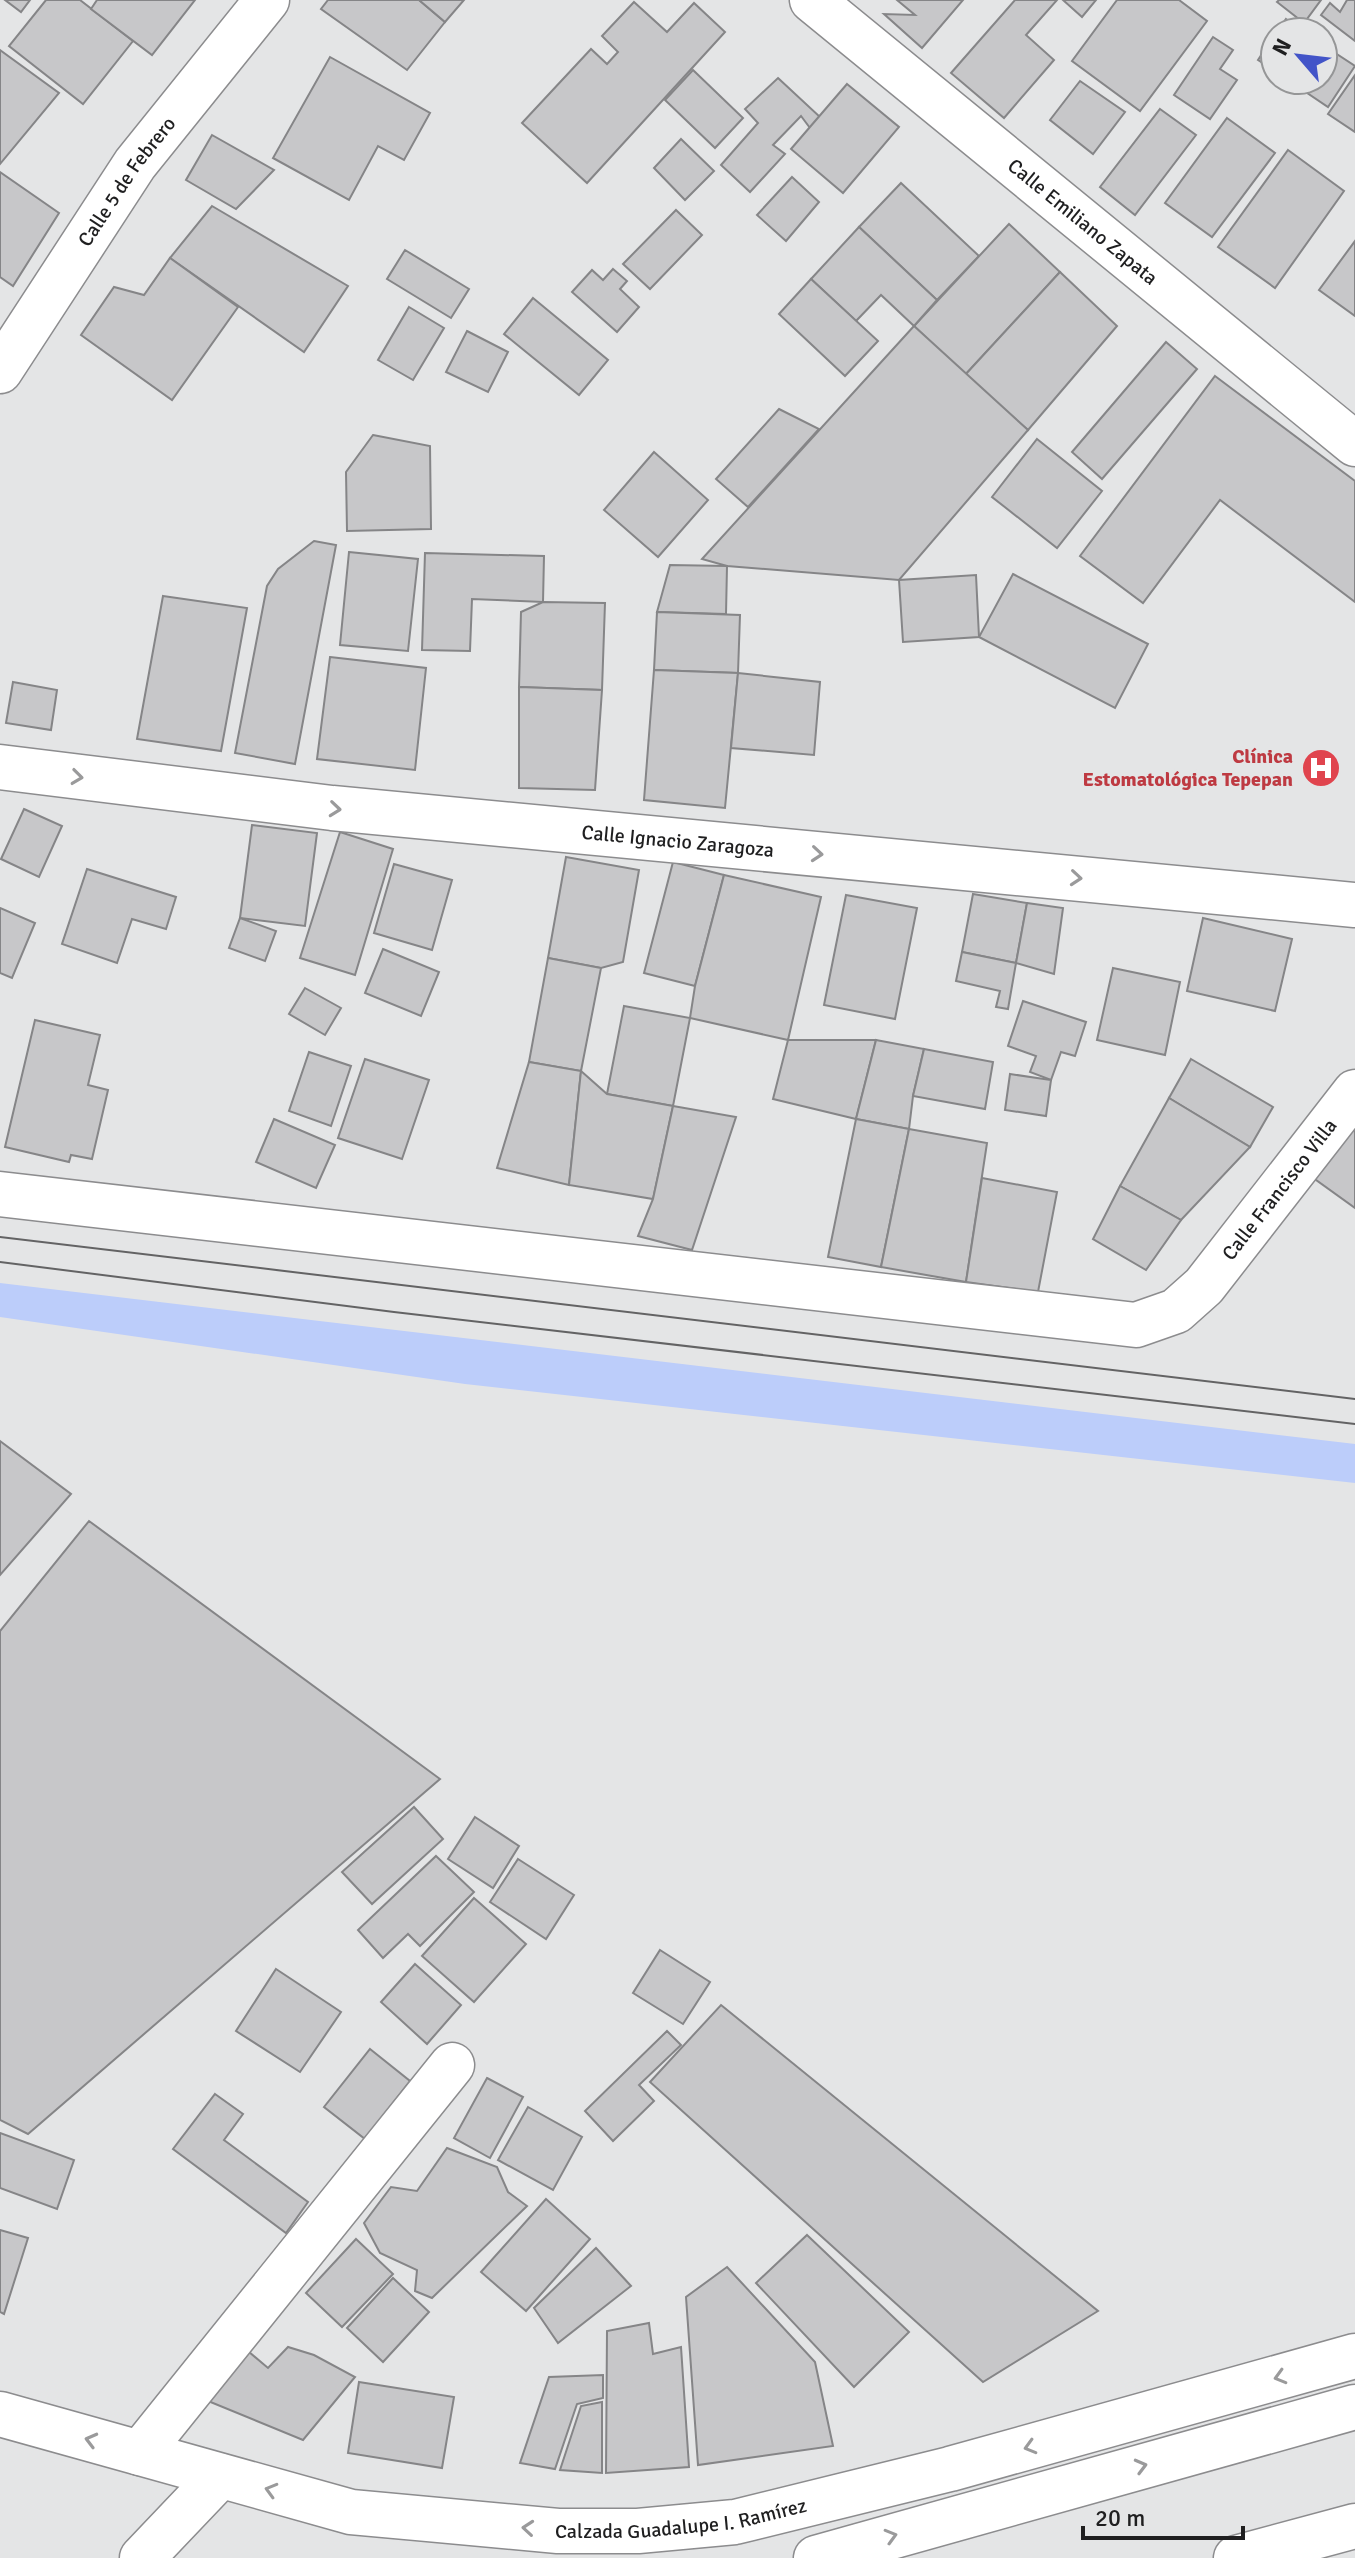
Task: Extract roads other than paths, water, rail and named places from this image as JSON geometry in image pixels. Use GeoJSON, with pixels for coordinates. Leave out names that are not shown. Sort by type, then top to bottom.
{"type":"FeatureCollection","features":[{"type":"Feature","properties":{"kind":"street","name":"Calle 5 de Febrero"},"geometry":{"type":"LineString","coordinates":[[0,371],[135,164],[267,0]]}},
{"type":"Feature","properties":{"kind":"street","name":"Calle Emiliano Zapata"},"geometry":{"type":"LineString","coordinates":[[812,0],[1355,444]]}},
{"type":"Feature","properties":{"kind":"street","name":"Calle Ignacio Zaragoza"},"geometry":{"type":"LineString","coordinates":[[0,767],[332,808],[1355,905]]}},
{"type":"Feature","properties":{"kind":"street","name":"Calle Francisco Villa"},"geometry":{"type":"LineString","coordinates":[[0,1194],[1136,1325],[1176,1311],[1204,1286],[1355,1092]]}},
{"type":"Feature","properties":{"kind":"street"},"geometry":{"type":"LineString","coordinates":[[140,2453],[452,2065]]}},
{"type":"Feature","properties":{"kind":"street","name":"Calzada Guadalupe I. Ramírez"},"geometry":{"type":"LineString","coordinates":[[0,2414],[351,2512],[558,2531],[638,2531],[735,2522],[950,2469],[1355,2356]]}},
{"type":"Feature","properties":{"kind":"street"},"geometry":{"type":"LineString","coordinates":[[816,2558],[1355,2407]]}},
{"type":"Feature","properties":{"kind":"street"},"geometry":{"type":"LineString","coordinates":[[142,2558],[220,2476]]}},
{"type":"Feature","properties":{"kind":"street"},"geometry":{"type":"LineString","coordinates":[[1236,2558],[1355,2526]]}},
{"type":"Feature","properties":{"kind":"tram line"},"geometry":{"type":"LineString","coordinates":[[0,1237],[1355,1399]]}},
{"type":"Feature","properties":{"kind":"tram line"},"geometry":{"type":"LineString","coordinates":[[0,1262],[394,1312],[1355,1424]]}},
{"type":"Feature","properties":{"kind":"place","name":"Clínica Estomatológica Tepepan"},"geometry":{"type":"Point","coordinates":[1321,768]}}]}
